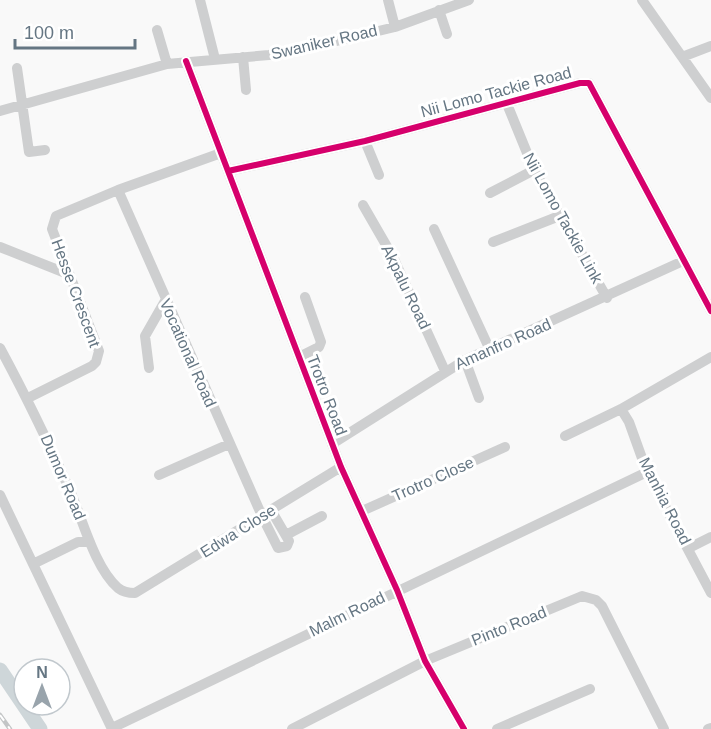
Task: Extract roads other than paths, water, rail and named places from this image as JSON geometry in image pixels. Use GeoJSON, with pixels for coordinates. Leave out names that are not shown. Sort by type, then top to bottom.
{"type":"FeatureCollection","features":[{"type":"Feature","properties":{"kind":"street"},"geometry":{"type":"LineString","coordinates":[[200,0],[215,58]]}},
{"type":"Feature","properties":{"kind":"street"},"geometry":{"type":"LineString","coordinates":[[388,0],[395,27]]}},
{"type":"Feature","properties":{"kind":"street","name":"Swaniker Road"},"geometry":{"type":"LineString","coordinates":[[0,111],[167,64],[243,57],[316,46],[395,27],[469,0]]}},
{"type":"Feature","properties":{"kind":"street"},"geometry":{"type":"LineString","coordinates":[[642,0],[711,99]]}},
{"type":"Feature","properties":{"kind":"street"},"geometry":{"type":"LineString","coordinates":[[439,10],[447,34]]}},
{"type":"Feature","properties":{"kind":"street"},"geometry":{"type":"LineString","coordinates":[[157,30],[167,64]]}},
{"type":"Feature","properties":{"kind":"street"},"geometry":{"type":"LineString","coordinates":[[682,57],[711,46]]}},
{"type":"Feature","properties":{"kind":"street"},"geometry":{"type":"LineString","coordinates":[[243,57],[246,90]]}},
{"type":"Feature","properties":{"kind":"street","name":"Trotro Road"},"geometry":{"type":"LineString","coordinates":[[186,61],[341,467],[397,590],[425,661],[464,729]]}},
{"type":"Feature","properties":{"kind":"street"},"geometry":{"type":"LineString","coordinates":[[17,68],[29,152],[45,150]]}},
{"type":"Feature","properties":{"kind":"street","name":"Nii Lomo Tackie Road"},"geometry":{"type":"LineString","coordinates":[[228,171],[365,141],[580,83],[589,83],[711,311]]}},
{"type":"Feature","properties":{"kind":"street","name":"Nii Lomo Tackie Link"},"geometry":{"type":"LineString","coordinates":[[507,104],[534,170],[562,215],[607,298]]}},
{"type":"Feature","properties":{"kind":"street"},"geometry":{"type":"LineString","coordinates":[[365,141],[379,175]]}},
{"type":"Feature","properties":{"kind":"street","name":"Hesse Crescent"},"geometry":{"type":"LineString","coordinates":[[28,398],[92,366],[99,351],[52,229],[56,216],[118,190],[221,153]]}},
{"type":"Feature","properties":{"kind":"street"},"geometry":{"type":"LineString","coordinates":[[490,194],[534,170]]}},
{"type":"Feature","properties":{"kind":"street","name":"Vocational Road"},"geometry":{"type":"LineString","coordinates":[[118,190],[229,444],[266,513],[278,548],[289,544],[286,535],[322,516]]}},
{"type":"Feature","properties":{"kind":"street","name":"Akpalu Road"},"geometry":{"type":"LineString","coordinates":[[363,205],[393,257],[445,371]]}},
{"type":"Feature","properties":{"kind":"street"},"geometry":{"type":"LineString","coordinates":[[493,242],[562,215]]}},
{"type":"Feature","properties":{"kind":"street"},"geometry":{"type":"LineString","coordinates":[[434,229],[490,350]]}},
{"type":"Feature","properties":{"kind":"street"},"geometry":{"type":"LineString","coordinates":[[0,246],[68,274]]}},
{"type":"Feature","properties":{"kind":"street","name":"Amanfro Road"},"geometry":{"type":"LineString","coordinates":[[332,444],[465,360],[607,298],[683,261]]}},
{"type":"Feature","properties":{"kind":"street"},"geometry":{"type":"LineString","coordinates":[[298,357],[319,347],[321,342],[305,297]]}},
{"type":"Feature","properties":{"kind":"street"},"geometry":{"type":"LineString","coordinates":[[149,368],[145,336],[165,301]]}},
{"type":"Feature","properties":{"kind":"street","name":"Dumor Road"},"geometry":{"type":"LineString","coordinates":[[0,348],[28,398],[90,542],[107,574],[118,588],[135,593]]}},
{"type":"Feature","properties":{"kind":"street"},"geometry":{"type":"LineString","coordinates":[[565,436],[621,409],[711,357]]}},
{"type":"Feature","properties":{"kind":"street"},"geometry":{"type":"LineString","coordinates":[[465,360],[479,398]]}},
{"type":"Feature","properties":{"kind":"street","name":"Manhia Road"},"geometry":{"type":"LineString","coordinates":[[621,409],[629,422],[647,472],[711,593]]}},
{"type":"Feature","properties":{"kind":"street"},"geometry":{"type":"LineString","coordinates":[[159,475],[229,444]]}},
{"type":"Feature","properties":{"kind":"street","name":"Trotro Close"},"geometry":{"type":"LineString","coordinates":[[362,511],[505,447]]}},
{"type":"Feature","properties":{"kind":"street","name":"Edwa Close"},"geometry":{"type":"LineString","coordinates":[[135,593],[341,467]]}},
{"type":"Feature","properties":{"kind":"street","name":"Malm Road"},"geometry":{"type":"LineString","coordinates":[[112,728],[647,472]]}},
{"type":"Feature","properties":{"kind":"street"},"geometry":{"type":"LineString","coordinates":[[0,495],[112,728]]}},
{"type":"Feature","properties":{"kind":"street"},"geometry":{"type":"LineString","coordinates":[[689,548],[711,537]]}},
{"type":"Feature","properties":{"kind":"street"},"geometry":{"type":"LineString","coordinates":[[33,564],[78,542],[90,542]]}},
{"type":"Feature","properties":{"kind":"street","name":"Pinto Road"},"geometry":{"type":"LineString","coordinates":[[292,729],[425,661],[582,596],[602,606],[664,729]]}},
{"type":"Feature","properties":{"kind":"street"},"geometry":{"type":"LineString","coordinates":[[497,729],[590,689]]}},
{"type":"Feature","properties":{"kind":"waterway"},"geometry":{"type":"LineString","coordinates":[[0,670],[40,729]]}},
{"type":"Feature","properties":{"kind":"railway"},"geometry":{"type":"LineString","coordinates":[[0,715],[10,729]]}}]}
